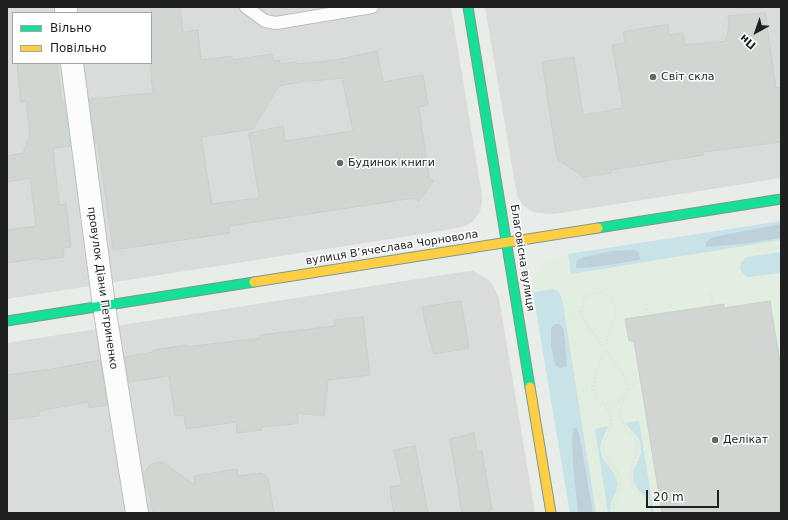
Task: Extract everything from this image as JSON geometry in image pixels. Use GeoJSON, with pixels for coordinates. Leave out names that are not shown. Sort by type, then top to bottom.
{"type":"FeatureCollection","features":[{"type":"Feature","properties":{"kind":"main road","name":"Благовісна вулиця"},"geometry":{"type":"LineString","coordinates":[[468,7],[551,513]]}},
{"type":"Feature","properties":{"kind":"main road","name":"вулиця Вʼячеслава Чорновола"},"geometry":{"type":"LineString","coordinates":[[7,321],[781,199]]}},
{"type":"Feature","properties":{"kind":"street","name":"провулок Діани Петриненко"},"geometry":{"type":"LineString","coordinates":[[72,64],[104,306],[136,513]]}},
{"type":"Feature","properties":{"kind":"lane"},"geometry":{"type":"LineString","coordinates":[[246,7],[259,17],[270,22],[372,7]]}},
{"type":"Feature","properties":{"kind":"path"},"geometry":{"type":"LineString","coordinates":[[775,291],[781,290]]}},
{"type":"Feature","properties":{"kind":"path"},"geometry":{"type":"LineString","coordinates":[[613,513],[613,505],[620,489],[621,482],[619,474],[605,457],[603,450],[604,442],[610,430],[611,422],[609,412],[596,397],[594,390],[595,378],[604,348],[615,315],[615,306],[612,299],[602,293],[591,294],[582,302],[581,311],[586,323],[604,348],[626,378],[628,385],[620,410],[621,420],[635,439],[638,448],[630,470],[631,480],[637,492],[646,500],[647,513]]}},
{"type":"Feature","properties":{"kind":"path"},"geometry":{"type":"LineString","coordinates":[[710,294],[712,306]]}},
{"type":"Feature","properties":{"kind":"path"},"geometry":{"type":"LineString","coordinates":[[646,304],[647,316]]}},
{"type":"Feature","properties":{"kind":"path"},"geometry":{"type":"LineString","coordinates":[[570,313],[581,311]]}},
{"type":"Feature","properties":{"kind":"path"},"geometry":{"type":"LineString","coordinates":[[628,385],[635,385]]}},
{"type":"Feature","properties":{"kind":"path"},"geometry":{"type":"LineString","coordinates":[[582,391],[594,390]]}},
{"type":"Feature","properties":{"kind":"path"},"geometry":{"type":"LineString","coordinates":[[600,401],[612,404],[625,397]]}},
{"type":"Feature","properties":{"kind":"shaded area"},"geometry":{"type":"Polygon","coordinates":[[[7,7],[451,7],[482,200],[480,212],[473,221],[462,227],[7,299],[7,7]]]}},
{"type":"Feature","properties":{"kind":"shaded area"},"geometry":{"type":"Polygon","coordinates":[[[485,7],[781,7],[781,178],[554,214],[531,211],[524,206],[518,198],[516,190],[485,7]]]}},
{"type":"Feature","properties":{"kind":"shaded area"},"geometry":{"type":"Polygon","coordinates":[[[781,221],[781,513],[570,513],[534,299],[534,278],[537,271],[541,266],[552,259],[568,254],[781,221]]]}},
{"type":"Feature","properties":{"kind":"shaded area"},"geometry":{"type":"Polygon","coordinates":[[[781,221],[781,240],[571,274],[568,254],[781,221]]]}},
{"type":"Feature","properties":{"kind":"shaded area"},"geometry":{"type":"Polygon","coordinates":[[[781,224],[781,238],[742,244],[706,247],[707,241],[713,237],[781,224]]]}},
{"type":"Feature","properties":{"kind":"shaded area"},"geometry":{"type":"Polygon","coordinates":[[[634,250],[639,253],[639,260],[595,267],[576,267],[577,260],[585,257],[612,251],[634,250]]]}},
{"type":"Feature","properties":{"kind":"shaded area"},"geometry":{"type":"Polygon","coordinates":[[[781,252],[781,273],[749,277],[741,271],[741,262],[747,257],[781,252]]]}},
{"type":"Feature","properties":{"kind":"shaded area"},"geometry":{"type":"Polygon","coordinates":[[[473,271],[490,281],[499,298],[535,513],[7,513],[7,343],[473,271]]]}},
{"type":"Feature","properties":{"kind":"shaded area"},"geometry":{"type":"Polygon","coordinates":[[[552,289],[558,291],[562,298],[596,513],[570,513],[534,299],[534,292],[552,289]]]}},
{"type":"Feature","properties":{"kind":"shaded area"},"geometry":{"type":"Polygon","coordinates":[[[555,324],[560,324],[564,330],[567,366],[559,368],[555,365],[551,346],[551,328],[555,324]]]}},
{"type":"Feature","properties":{"kind":"shaded area"},"geometry":{"type":"Polygon","coordinates":[[[639,421],[654,513],[651,513],[649,500],[639,491],[634,482],[633,472],[641,453],[640,442],[638,437],[625,423],[639,421]]]}},
{"type":"Feature","properties":{"kind":"shaded area"},"geometry":{"type":"Polygon","coordinates":[[[608,426],[601,442],[600,449],[603,459],[614,473],[618,483],[616,492],[611,502],[610,513],[608,513],[595,429],[608,426]]]}},
{"type":"Feature","properties":{"kind":"shaded area"},"geometry":{"type":"Polygon","coordinates":[[[574,428],[577,428],[580,438],[593,513],[578,513],[573,464],[572,436],[574,428]]]}},
{"type":"Feature","properties":{"kind":"building"},"geometry":{"type":"Polygon","coordinates":[[[151,7],[180,7],[183,32],[198,30],[201,60],[232,56],[232,60],[272,54],[274,61],[279,60],[280,64],[296,62],[297,64],[335,60],[377,51],[383,82],[423,75],[428,105],[419,107],[429,177],[434,181],[419,201],[414,198],[229,226],[230,233],[113,250],[98,143],[95,144],[89,99],[153,93],[150,64],[152,64],[151,7]],[[342,78],[300,82],[279,86],[253,129],[201,137],[212,204],[259,198],[249,133],[283,126],[285,141],[353,131],[342,78]]]}},
{"type":"Feature","properties":{"kind":"building"},"geometry":{"type":"Polygon","coordinates":[[[765,13],[776,88],[781,87],[781,142],[703,152],[703,155],[611,170],[611,173],[584,177],[557,159],[542,62],[574,57],[583,115],[623,108],[612,45],[625,43],[623,32],[668,24],[669,35],[683,33],[685,45],[726,41],[729,25],[728,16],[765,13]]]}},
{"type":"Feature","properties":{"kind":"building"},"geometry":{"type":"Polygon","coordinates":[[[17,64],[57,64],[62,103],[65,102],[70,146],[53,148],[59,205],[66,204],[71,247],[63,248],[64,257],[40,260],[39,258],[7,263],[7,230],[36,226],[30,178],[7,182],[7,156],[23,153],[30,134],[26,101],[21,102],[17,64]]]}},
{"type":"Feature","properties":{"kind":"building"},"geometry":{"type":"Polygon","coordinates":[[[461,301],[469,348],[434,354],[422,307],[461,301]]]}},
{"type":"Feature","properties":{"kind":"building","name":"Делікат"},"geometry":{"type":"Polygon","coordinates":[[[770,301],[781,368],[781,513],[662,513],[634,341],[629,341],[625,319],[724,304],[724,308],[770,301]]]}},
{"type":"Feature","properties":{"kind":"building"},"geometry":{"type":"Polygon","coordinates":[[[363,317],[370,375],[328,380],[324,416],[297,413],[298,423],[262,427],[262,430],[237,433],[236,422],[186,429],[184,415],[175,416],[169,376],[129,382],[125,357],[153,352],[153,350],[260,338],[260,335],[335,326],[334,320],[363,317]]]}},
{"type":"Feature","properties":{"kind":"building"},"geometry":{"type":"Polygon","coordinates":[[[100,360],[107,405],[89,408],[88,402],[39,411],[39,416],[7,420],[7,375],[52,369],[100,360]]]}},
{"type":"Feature","properties":{"kind":"building"},"geometry":{"type":"Polygon","coordinates":[[[474,433],[477,452],[482,451],[492,510],[488,511],[488,513],[462,513],[450,439],[474,433]]]}},
{"type":"Feature","properties":{"kind":"building"},"geometry":{"type":"Polygon","coordinates":[[[415,446],[428,513],[394,513],[390,487],[402,485],[394,450],[415,446]]]}},
{"type":"Feature","properties":{"kind":"building"},"geometry":{"type":"Polygon","coordinates":[[[162,462],[195,485],[194,476],[237,469],[238,476],[261,473],[268,478],[274,513],[153,513],[148,486],[145,487],[143,474],[151,464],[162,462]]]}},
{"type":"Feature","properties":{"kind":"traffic: fast"},"geometry":{"type":"LineString","coordinates":[[468,7],[530,387]]}},
{"type":"Feature","properties":{"kind":"traffic: fast"},"geometry":{"type":"LineString","coordinates":[[598,228],[781,199]]}},
{"type":"Feature","properties":{"kind":"traffic: fast"},"geometry":{"type":"LineString","coordinates":[[7,321],[254,282]]}},
{"type":"Feature","properties":{"kind":"traffic: slow"},"geometry":{"type":"LineString","coordinates":[[254,282],[598,228]]}},
{"type":"Feature","properties":{"kind":"traffic: slow"},"geometry":{"type":"LineString","coordinates":[[530,387],[551,513]]}},
{"type":"Feature","properties":{"kind":"place","name":"Світ скла"},"geometry":{"type":"Point","coordinates":[653,77]}},
{"type":"Feature","properties":{"kind":"place","name":"Будинок книги"},"geometry":{"type":"Point","coordinates":[340,163]}},
{"type":"Feature","properties":{"kind":"place","name":"Делікат"},"geometry":{"type":"Point","coordinates":[715,440]}}]}
